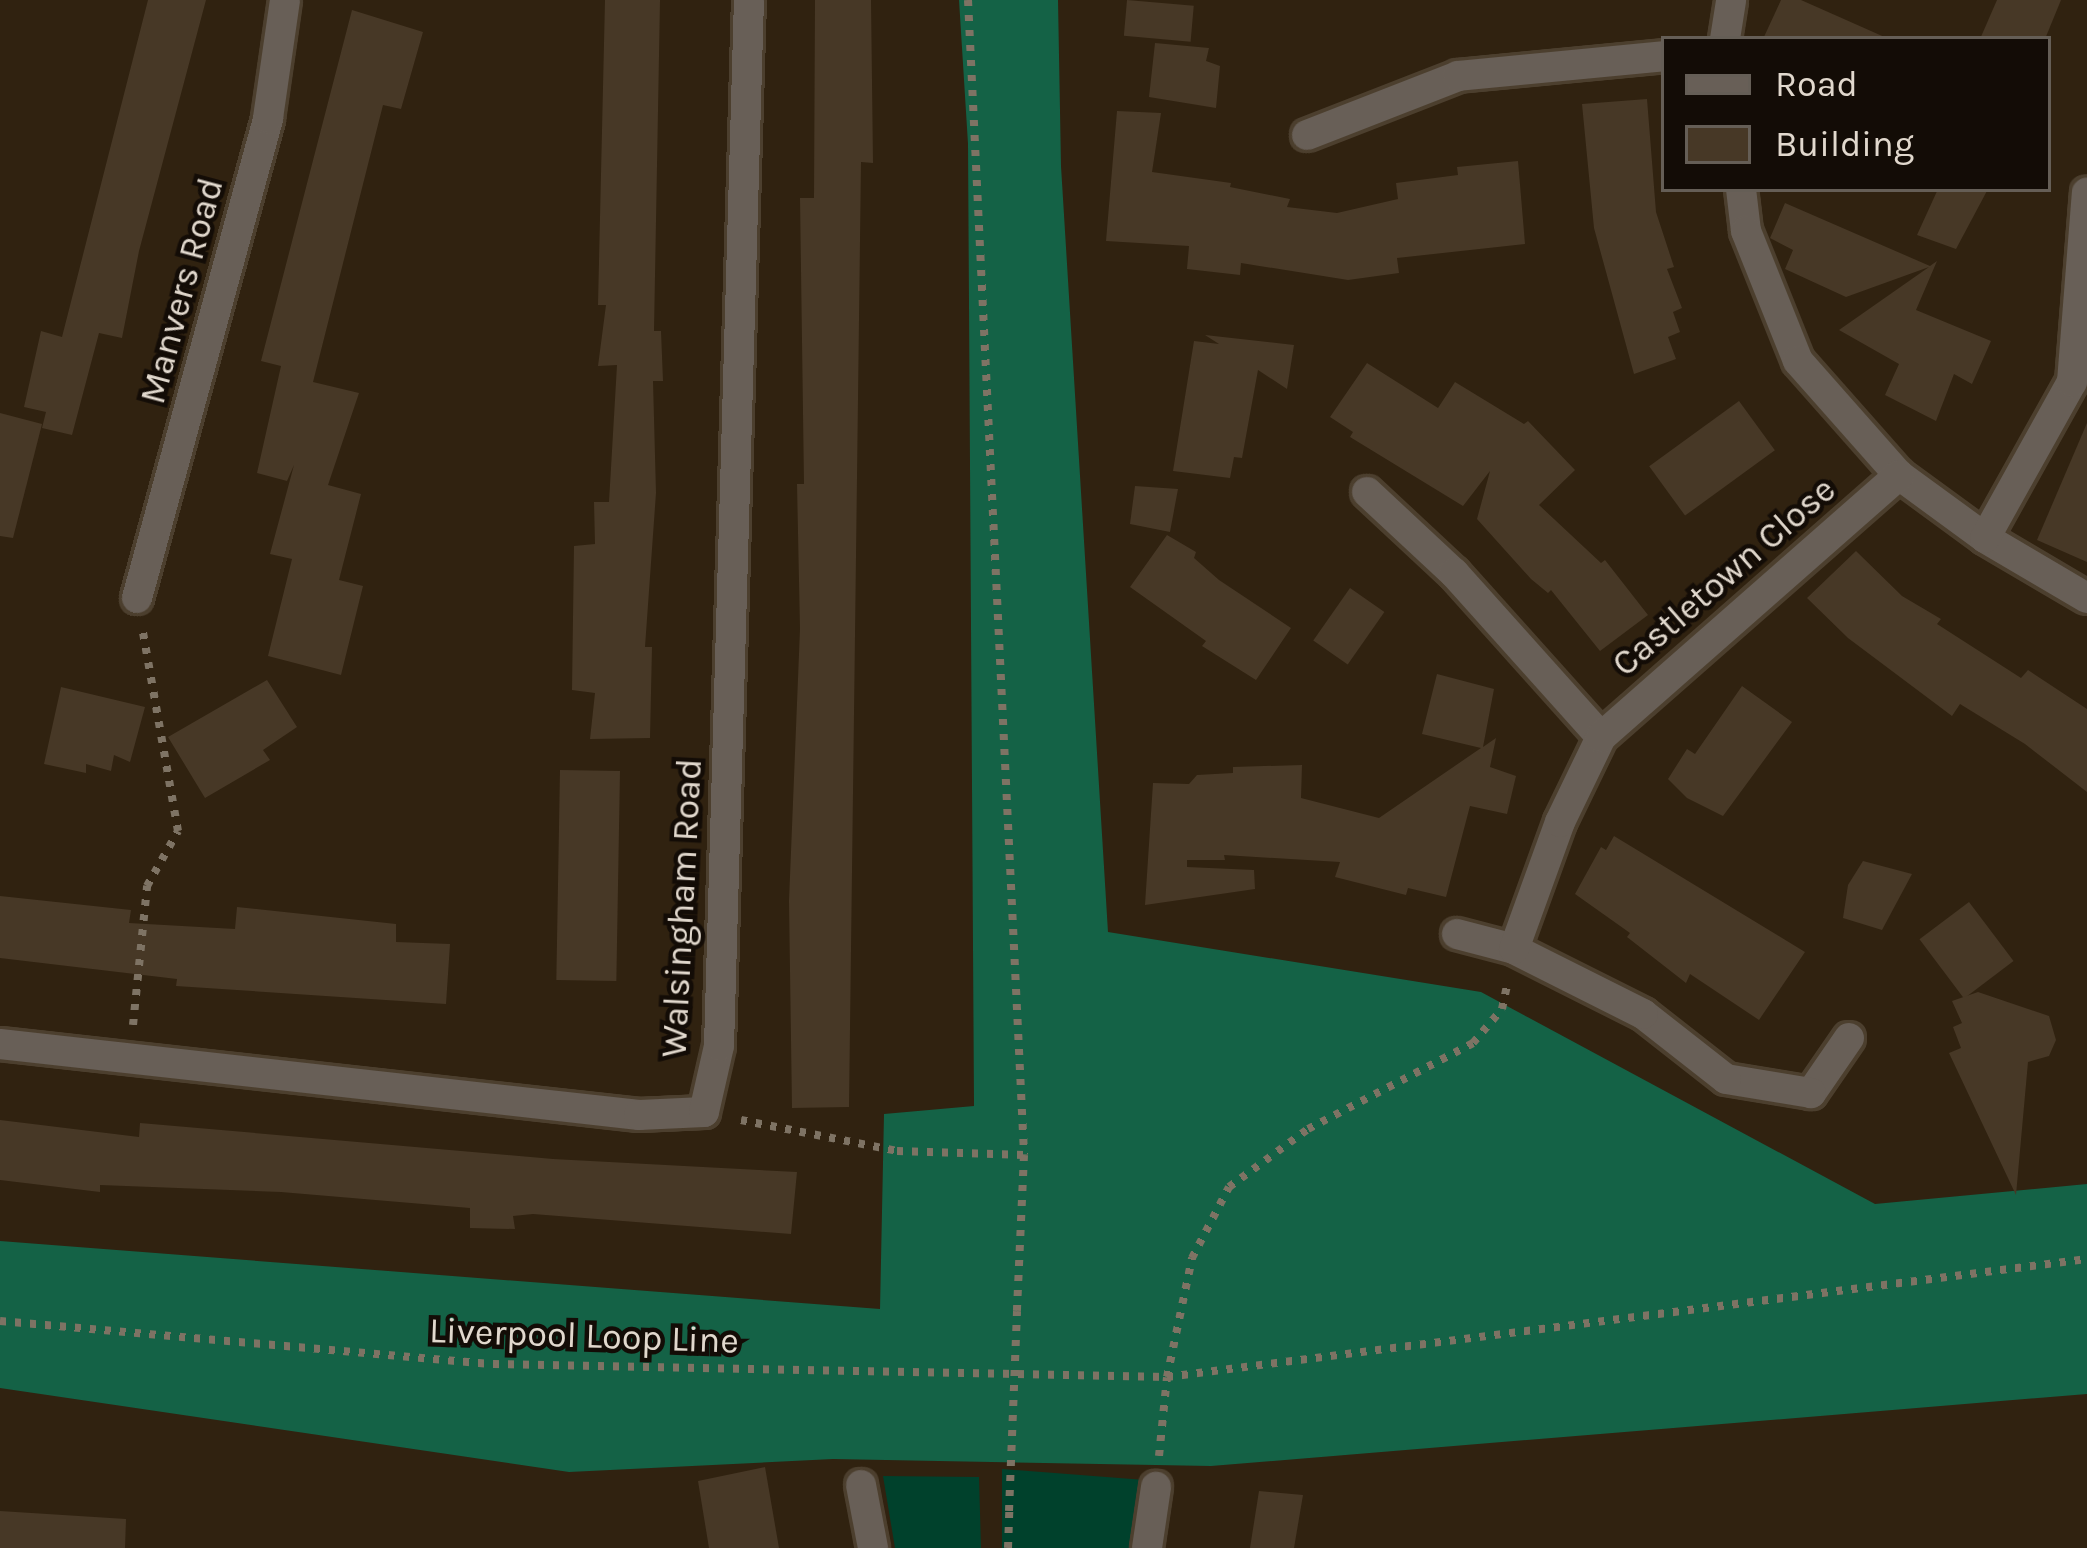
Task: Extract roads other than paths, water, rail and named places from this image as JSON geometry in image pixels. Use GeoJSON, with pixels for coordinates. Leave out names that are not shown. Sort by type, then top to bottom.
{"type":"FeatureCollection","features":[{"type":"Feature","properties":{"kind":"street","name":"Manvers Road"},"geometry":{"type":"LineString","coordinates":[[137,598],[268,118],[285,0]]}},
{"type":"Feature","properties":{"kind":"street","name":"Walsingham Road"},"geometry":{"type":"LineString","coordinates":[[0,1044],[129,1062],[639,1115],[704,1112],[719,1046],[749,0]]}},
{"type":"Feature","properties":{"kind":"street"},"geometry":{"type":"LineString","coordinates":[[1725,36],[1731,0]]}},
{"type":"Feature","properties":{"kind":"street"},"geometry":{"type":"LineString","coordinates":[[1307,135],[1458,76],[1661,56]]}},
{"type":"Feature","properties":{"kind":"street"},"geometry":{"type":"LineString","coordinates":[[1741,192],[1746,231],[1798,361],[1900,475],[1985,538],[2087,598]]}},
{"type":"Feature","properties":{"kind":"street"},"geometry":{"type":"LineString","coordinates":[[1985,538],[2072,382],[2087,193]]}},
{"type":"Feature","properties":{"kind":"street","name":"Castletown Close"},"geometry":{"type":"LineString","coordinates":[[1514,949],[1560,822],[1601,737],[1900,475]]}},
{"type":"Feature","properties":{"kind":"street"},"geometry":{"type":"LineString","coordinates":[[1366,492],[1454,573],[1601,737]]}},
{"type":"Feature","properties":{"kind":"street"},"geometry":{"type":"LineString","coordinates":[[1457,934],[1514,949],[1643,1013],[1726,1078],[1811,1093],[1850,1038]]}},
{"type":"Feature","properties":{"kind":"street"},"geometry":{"type":"LineString","coordinates":[[862,1485],[873,1548]]}},
{"type":"Feature","properties":{"kind":"street"},"geometry":{"type":"LineString","coordinates":[[1148,1548],[1156,1487]]}}]}
